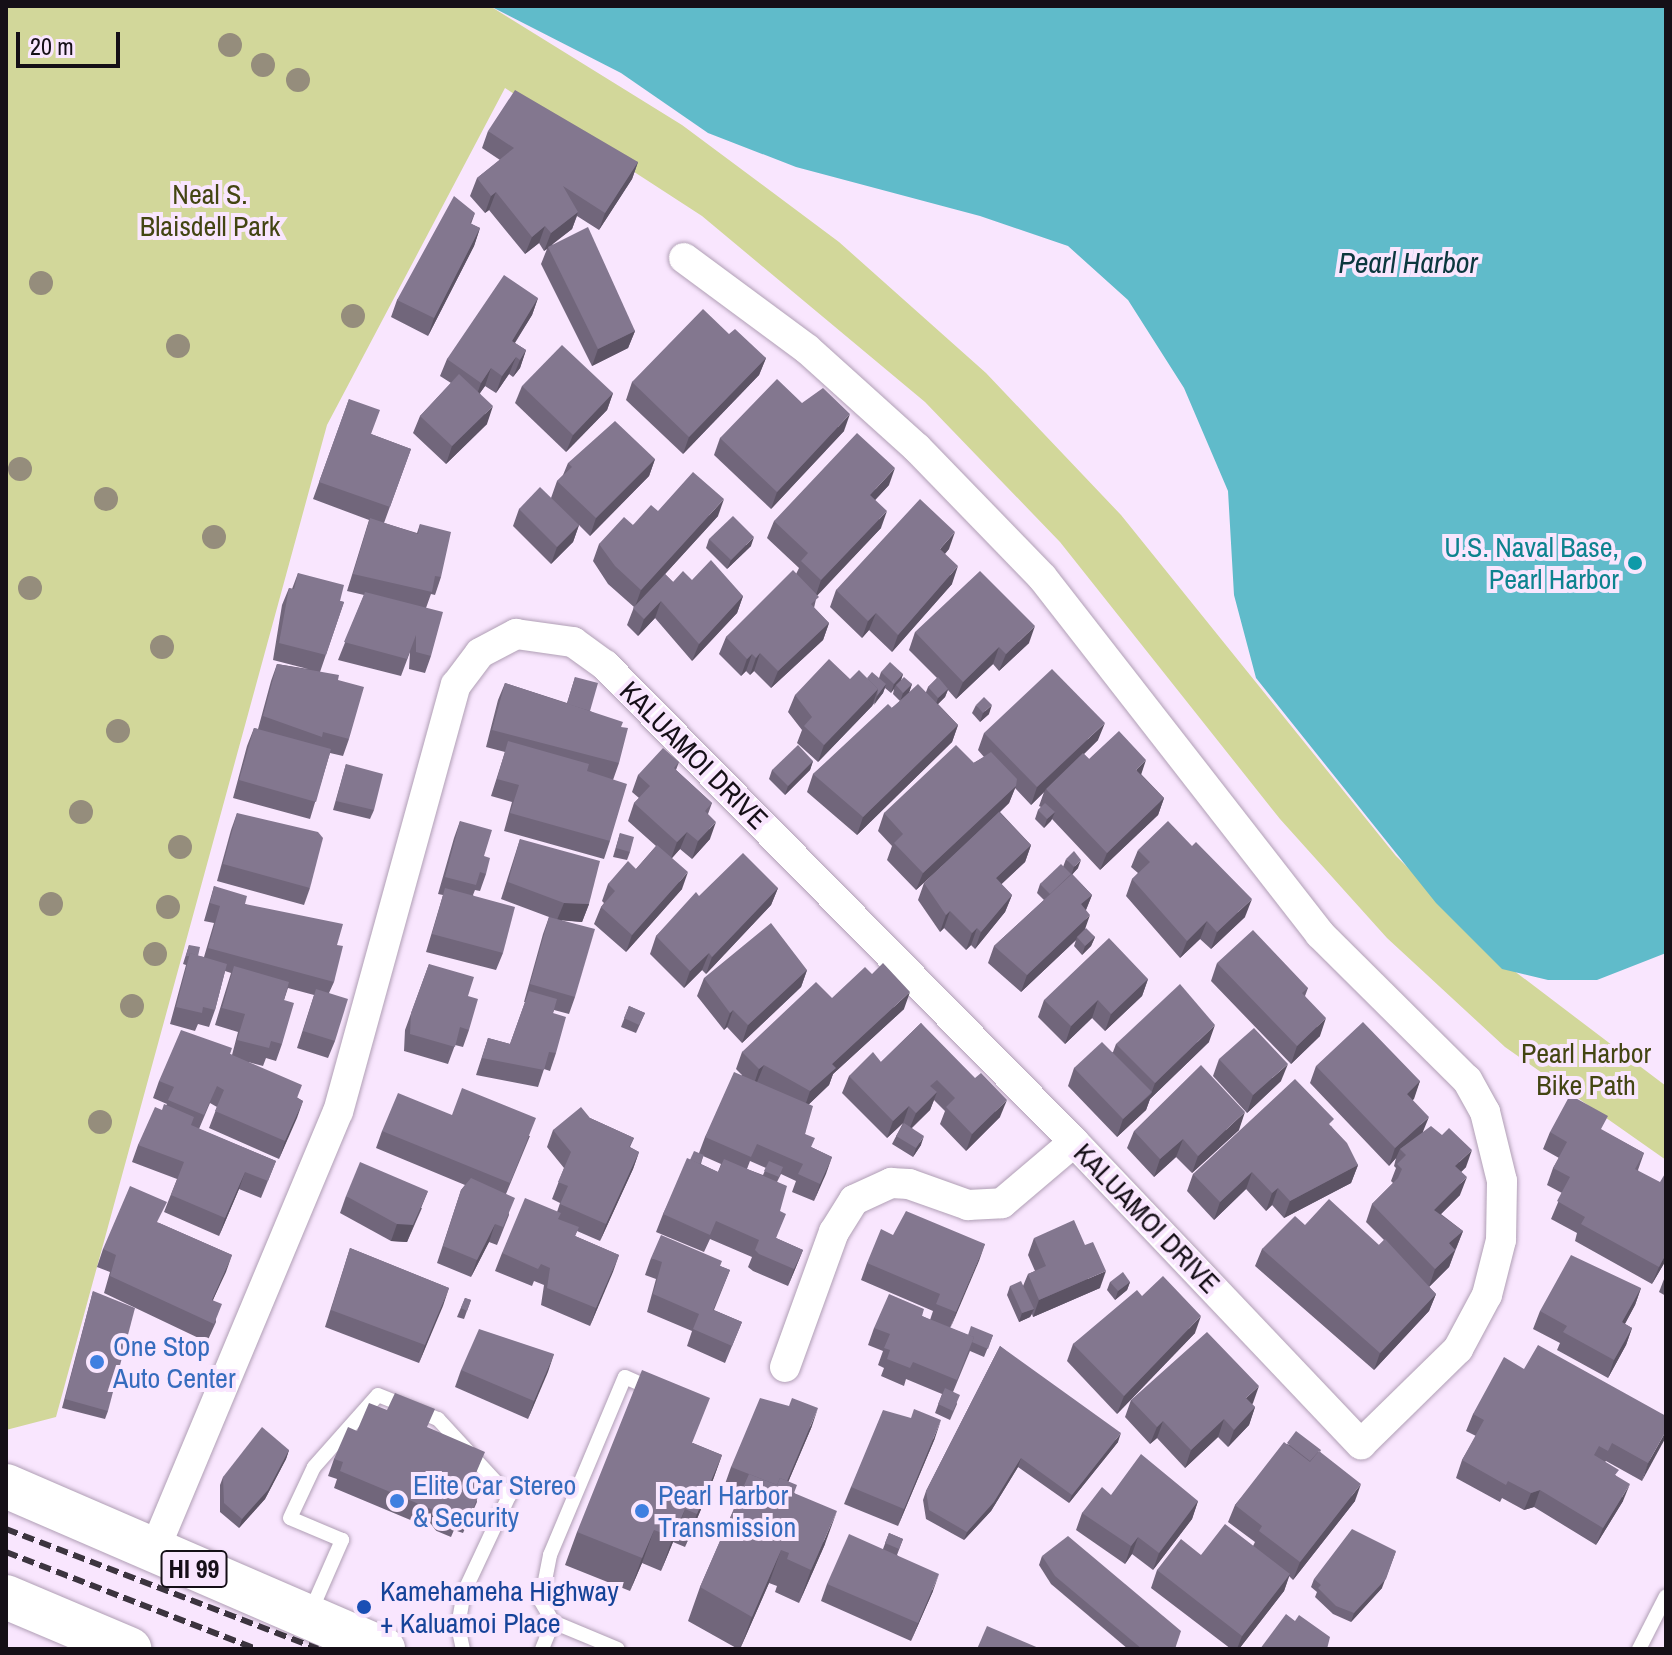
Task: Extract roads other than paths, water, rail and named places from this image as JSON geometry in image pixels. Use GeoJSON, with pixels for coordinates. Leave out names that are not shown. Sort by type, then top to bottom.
{"type":"FeatureCollection","features":[{"type":"Feature","properties":{"kind":"main road","name":"HI 99"},"geometry":{"type":"LineString","coordinates":[[6,1486],[383,1649]]}},
{"type":"Feature","properties":{"kind":"main road"},"geometry":{"type":"LineString","coordinates":[[6,1597],[66,1630],[129,1649]]}},
{"type":"Feature","properties":{"kind":"street","name":"KALUAMOI DRIVE"},"geometry":{"type":"LineString","coordinates":[[154,1551],[338,1112],[456,685],[470,664],[495,642],[516,634],[555,636],[605,665],[1074,1142],[1361,1444],[1458,1349],[1487,1295],[1501,1240],[1502,1181],[1485,1112],[1467,1080],[1320,934],[1042,577],[917,448],[807,349],[684,258]]}},
{"type":"Feature","properties":{"kind":"street"},"geometry":{"type":"LineString","coordinates":[[785,1367],[834,1232],[854,1200],[891,1183],[909,1184],[968,1205],[1002,1203],[1074,1142]]}},
{"type":"Feature","properties":{"kind":"lane"},"geometry":{"type":"LineString","coordinates":[[618,1649],[553,1622],[541,1601],[550,1555],[625,1377],[668,1395]]}},
{"type":"Feature","properties":{"kind":"lane"},"geometry":{"type":"LineString","coordinates":[[309,1617],[342,1540],[290,1518],[314,1467],[378,1395],[438,1419],[509,1496],[464,1592],[458,1626],[463,1649]]}},
{"type":"Feature","properties":{"kind":"lane"},"geometry":{"type":"LineString","coordinates":[[1639,1649],[1666,1596]]}},
{"type":"Feature","properties":{"kind":"lane"},"geometry":{"type":"LineString","coordinates":[[542,1649],[553,1622]]}},
{"type":"Feature","properties":{"kind":"water","name":"Pearl Harbor"},"geometry":{"type":"Polygon","coordinates":[[[490,6],[1666,6],[1666,953],[1597,980],[1548,980],[1502,969],[1436,903],[1256,678],[1234,595],[1228,491],[1184,388],[1128,300],[1068,246],[980,216],[796,167],[708,133],[621,73],[490,6]]]}},
{"type":"Feature","properties":{"kind":"railway"},"geometry":{"type":"LineString","coordinates":[[6,1529],[318,1649]]}},
{"type":"Feature","properties":{"kind":"railway"},"geometry":{"type":"LineString","coordinates":[[6,1552],[256,1649]]}},
{"type":"Feature","properties":{"kind":"place","name":"U.S. Naval Base, Pearl Harbor"},"geometry":{"type":"Point","coordinates":[1635,563]}},
{"type":"Feature","properties":{"kind":"place","name":"One Stop Auto Center"},"geometry":{"type":"Point","coordinates":[97,1362]}},
{"type":"Feature","properties":{"kind":"place","name":"Elite Car Stereo & Security"},"geometry":{"type":"Point","coordinates":[397,1501]}},
{"type":"Feature","properties":{"kind":"place","name":"Pearl Harbor Transmission"},"geometry":{"type":"Point","coordinates":[642,1511]}},
{"type":"Feature","properties":{"kind":"place","name":"Kamehameha Highway + Kaluamoi Place"},"geometry":{"type":"Point","coordinates":[364,1607]}},
{"type":"Feature","properties":{"kind":"park label","name":"Neal S. Blaisdell Park"},"geometry":{"type":"Point","coordinates":[210,210]}},
{"type":"Feature","properties":{"kind":"park label","name":"Pearl Harbor Bike Path"},"geometry":{"type":"Point","coordinates":[1586,1069]}}]}
